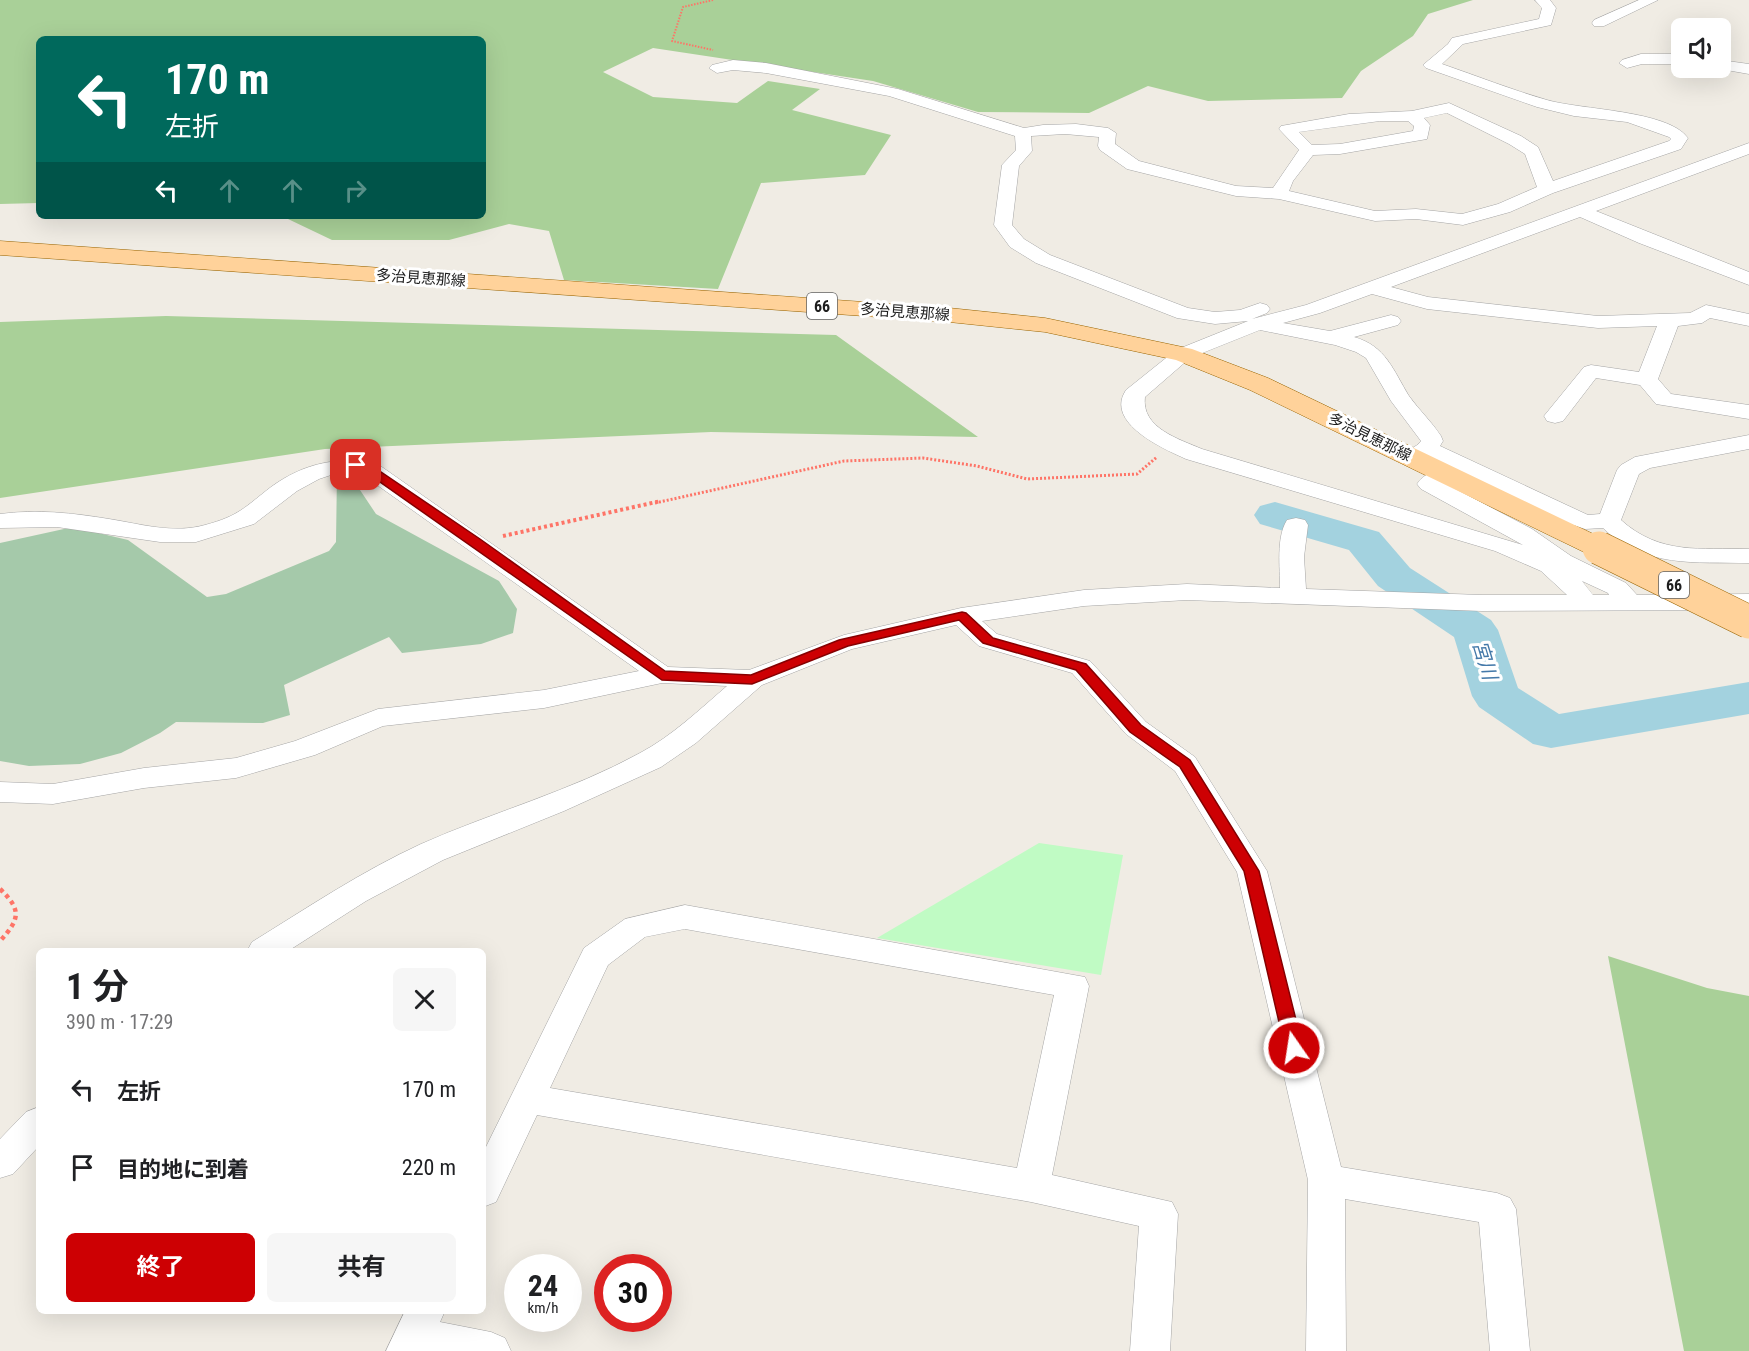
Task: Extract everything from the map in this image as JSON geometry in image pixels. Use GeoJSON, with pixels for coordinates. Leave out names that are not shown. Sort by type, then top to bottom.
{"type":"FeatureCollection","features":[{"type":"Feature","properties":{"kind":"main road","name":"多治見恵那線"},"geometry":{"type":"LineString","coordinates":[[0,248],[949,315],[1045,325],[1183,354],[1419,453],[1445,474],[1604,535],[1749,622]]}},
{"type":"Feature","properties":{"kind":"street"},"geometry":{"type":"LineString","coordinates":[[717,68],[733,65],[766,68],[892,92],[1023,133],[1035,130],[1087,130],[1108,133],[1106,146],[1133,165],[1236,191],[1279,194],[1375,216],[1416,214],[1463,220],[1504,208],[1547,189],[1675,145],[1680,138],[1675,133],[1630,117],[1574,111],[1543,104],[1431,65],[1458,41],[1546,22],[1550,8],[1542,0]]}},
{"type":"Feature","properties":{"kind":"street"},"geometry":{"type":"LineString","coordinates":[[1599,23],[1651,0]]}},
{"type":"Feature","properties":{"kind":"street"},"geometry":{"type":"LineString","coordinates":[[1627,63],[1641,59],[1671,59]]}},
{"type":"Feature","properties":{"kind":"street"},"geometry":{"type":"LineString","coordinates":[[1731,67],[1749,69]]}},
{"type":"Feature","properties":{"kind":"street"},"geometry":{"type":"LineString","coordinates":[[1412,116],[1422,125],[1421,135],[1340,149],[1308,150],[1287,129],[1369,116],[1412,116],[1449,108],[1515,140],[1532,151],[1547,189]]}},
{"type":"Feature","properties":{"kind":"street"},"geometry":{"type":"LineString","coordinates":[[1023,133],[1024,151],[1011,165],[1003,225],[1017,243],[1043,259],[1184,314],[1215,318],[1243,315],[1289,298],[1314,309]]}},
{"type":"Feature","properties":{"kind":"street"},"geometry":{"type":"LineString","coordinates":[[1279,194],[1285,180],[1308,150]]}},
{"type":"Feature","properties":{"kind":"street"},"geometry":{"type":"LineString","coordinates":[[1585,602],[1575,586],[1552,566],[1504,546],[1194,454],[1147,430],[1133,411],[1134,395],[1183,354],[1258,324],[1314,309],[1472,249],[1745,153]]}},
{"type":"Feature","properties":{"kind":"street"},"geometry":{"type":"LineString","coordinates":[[1582,211],[1749,279]]}},
{"type":"Feature","properties":{"kind":"street"},"geometry":{"type":"LineString","coordinates":[[1463,220],[1457,236],[1472,249]]}},
{"type":"Feature","properties":{"kind":"street"},"geometry":{"type":"LineString","coordinates":[[1370,287],[1427,303],[1598,322],[1695,319],[1706,311],[1749,320]]}},
{"type":"Feature","properties":{"kind":"street"},"geometry":{"type":"LineString","coordinates":[[1647,380],[1670,320]]}},
{"type":"Feature","properties":{"kind":"street"},"geometry":{"type":"LineString","coordinates":[[1333,339],[1338,334],[1391,321]]}},
{"type":"Feature","properties":{"kind":"street"},"geometry":{"type":"LineString","coordinates":[[1258,324],[1280,331],[1333,339],[1372,353],[1383,366],[1395,391],[1414,418],[1430,433],[1432,441],[1419,453],[1585,522],[1604,535],[1623,535],[1647,548],[1678,553],[1749,556]]}},
{"type":"Feature","properties":{"kind":"street"},"geometry":{"type":"LineString","coordinates":[[1555,416],[1591,371],[1647,380],[1664,399],[1749,412]]}},
{"type":"Feature","properties":{"kind":"street"},"geometry":{"type":"LineString","coordinates":[[1604,535],[1629,470],[1644,462],[1749,442]]}},
{"type":"Feature","properties":{"kind":"street"},"geometry":{"type":"LineString","coordinates":[[0,521],[24,518],[55,519],[148,533],[196,536],[248,518],[280,492],[302,478],[324,469],[341,465],[356,465],[371,470],[662,675]]}},
{"type":"Feature","properties":{"kind":"street"},"geometry":{"type":"LineString","coordinates":[[1445,474],[1429,484],[1522,534],[1562,561],[1617,588],[1630,602]]}},
{"type":"Feature","properties":{"kind":"street"},"geometry":{"type":"LineString","coordinates":[[1293,596],[1292,558],[1296,525]]}},
{"type":"Feature","properties":{"kind":"street"},"geometry":{"type":"LineString","coordinates":[[268,948],[355,893],[432,852],[554,804],[651,760],[686,736],[752,679],[844,643],[962,616],[1084,598],[1187,592],[1482,603],[1749,602]]}},
{"type":"Feature","properties":{"kind":"street"},"geometry":{"type":"LineString","coordinates":[[962,616],[988,640],[1081,667],[1136,728],[1185,764],[1252,871],[1326,1180],[1326,1351]]}},
{"type":"Feature","properties":{"kind":"street"},"geometry":{"type":"LineString","coordinates":[[0,792],[53,794],[144,778],[236,768],[305,748],[378,718],[544,699],[662,675],[752,679]]}},
{"type":"Feature","properties":{"kind":"street"},"geometry":{"type":"LineString","coordinates":[[486,1185],[595,957],[636,927],[685,917],[1073,986],[1031,1186]]}},
{"type":"Feature","properties":{"kind":"street"},"geometry":{"type":"LineString","coordinates":[[527,1099],[1031,1186],[1159,1214],[1150,1351]]}},
{"type":"Feature","properties":{"kind":"street"},"geometry":{"type":"LineString","coordinates":[[0,1163],[36,1125]]}},
{"type":"Feature","properties":{"kind":"street"},"geometry":{"type":"LineString","coordinates":[[1326,1180],[1497,1209],[1510,1351]]}},
{"type":"Feature","properties":{"kind":"street"},"geometry":{"type":"LineString","coordinates":[[415,1332],[491,1351]]}},
{"type":"Feature","properties":{"kind":"path"},"geometry":{"type":"LineString","coordinates":[[713,0],[683,8],[672,41],[717,51]]}},
{"type":"Feature","properties":{"kind":"path"},"geometry":{"type":"LineString","coordinates":[[475,542],[843,461],[923,458],[977,466],[1026,479],[1137,474],[1173,444]]}},
{"type":"Feature","properties":{"kind":"path"},"geometry":{"type":"LineString","coordinates":[[0,889],[14,902],[18,917],[0,941]]}},
{"type":"Feature","properties":{"kind":"green space"},"geometry":{"type":"Polygon","coordinates":[[[0,0],[1473,0],[1428,14],[1413,36],[1361,71],[1342,98],[1208,101],[1148,86],[1089,113],[978,112],[873,81],[653,48],[603,72],[653,97],[737,103],[768,81],[820,89],[792,110],[891,135],[865,175],[761,183],[718,289],[564,280],[549,231],[509,224],[449,240],[332,240],[288,219],[486,219],[486,36],[36,36],[36,203],[0,204],[0,0]]]}},
{"type":"Feature","properties":{"kind":"green space"},"geometry":{"type":"Polygon","coordinates":[[[166,316],[836,335],[978,437],[711,432],[325,449],[0,498],[0,322],[166,316]]]}},
{"type":"Feature","properties":{"kind":"green space"},"geometry":{"type":"Polygon","coordinates":[[[337,473],[350,475],[376,514],[499,581],[517,609],[513,633],[481,644],[402,653],[389,637],[284,685],[290,715],[263,723],[176,722],[121,753],[80,764],[29,766],[0,761],[0,543],[73,527],[128,540],[207,597],[226,594],[329,551],[336,542],[337,473]]]}},
{"type":"Feature","properties":{"kind":"green space"},"geometry":{"type":"Polygon","coordinates":[[[1039,843],[1123,855],[1101,975],[877,938],[1039,843]]]}},
{"type":"Feature","properties":{"kind":"green space"},"geometry":{"type":"Polygon","coordinates":[[[1608,956],[1707,988],[1749,996],[1749,1351],[1684,1351],[1608,956]]]}},
{"type":"Feature","properties":{"kind":"waterway","name":"宮川"},"geometry":{"type":"LineString","coordinates":[[1275,515],[1364,541],[1394,577],[1475,630],[1496,696],[1551,732],[1749,698]]}},
{"type":"Feature","properties":{"kind":"route"},"geometry":{"type":"LineString","coordinates":[[356,465],[371,470],[662,675],[752,679],[844,643],[962,616],[988,640],[1081,667],[1136,728],[1185,764],[1252,871],[1294,1048]]}}]}
